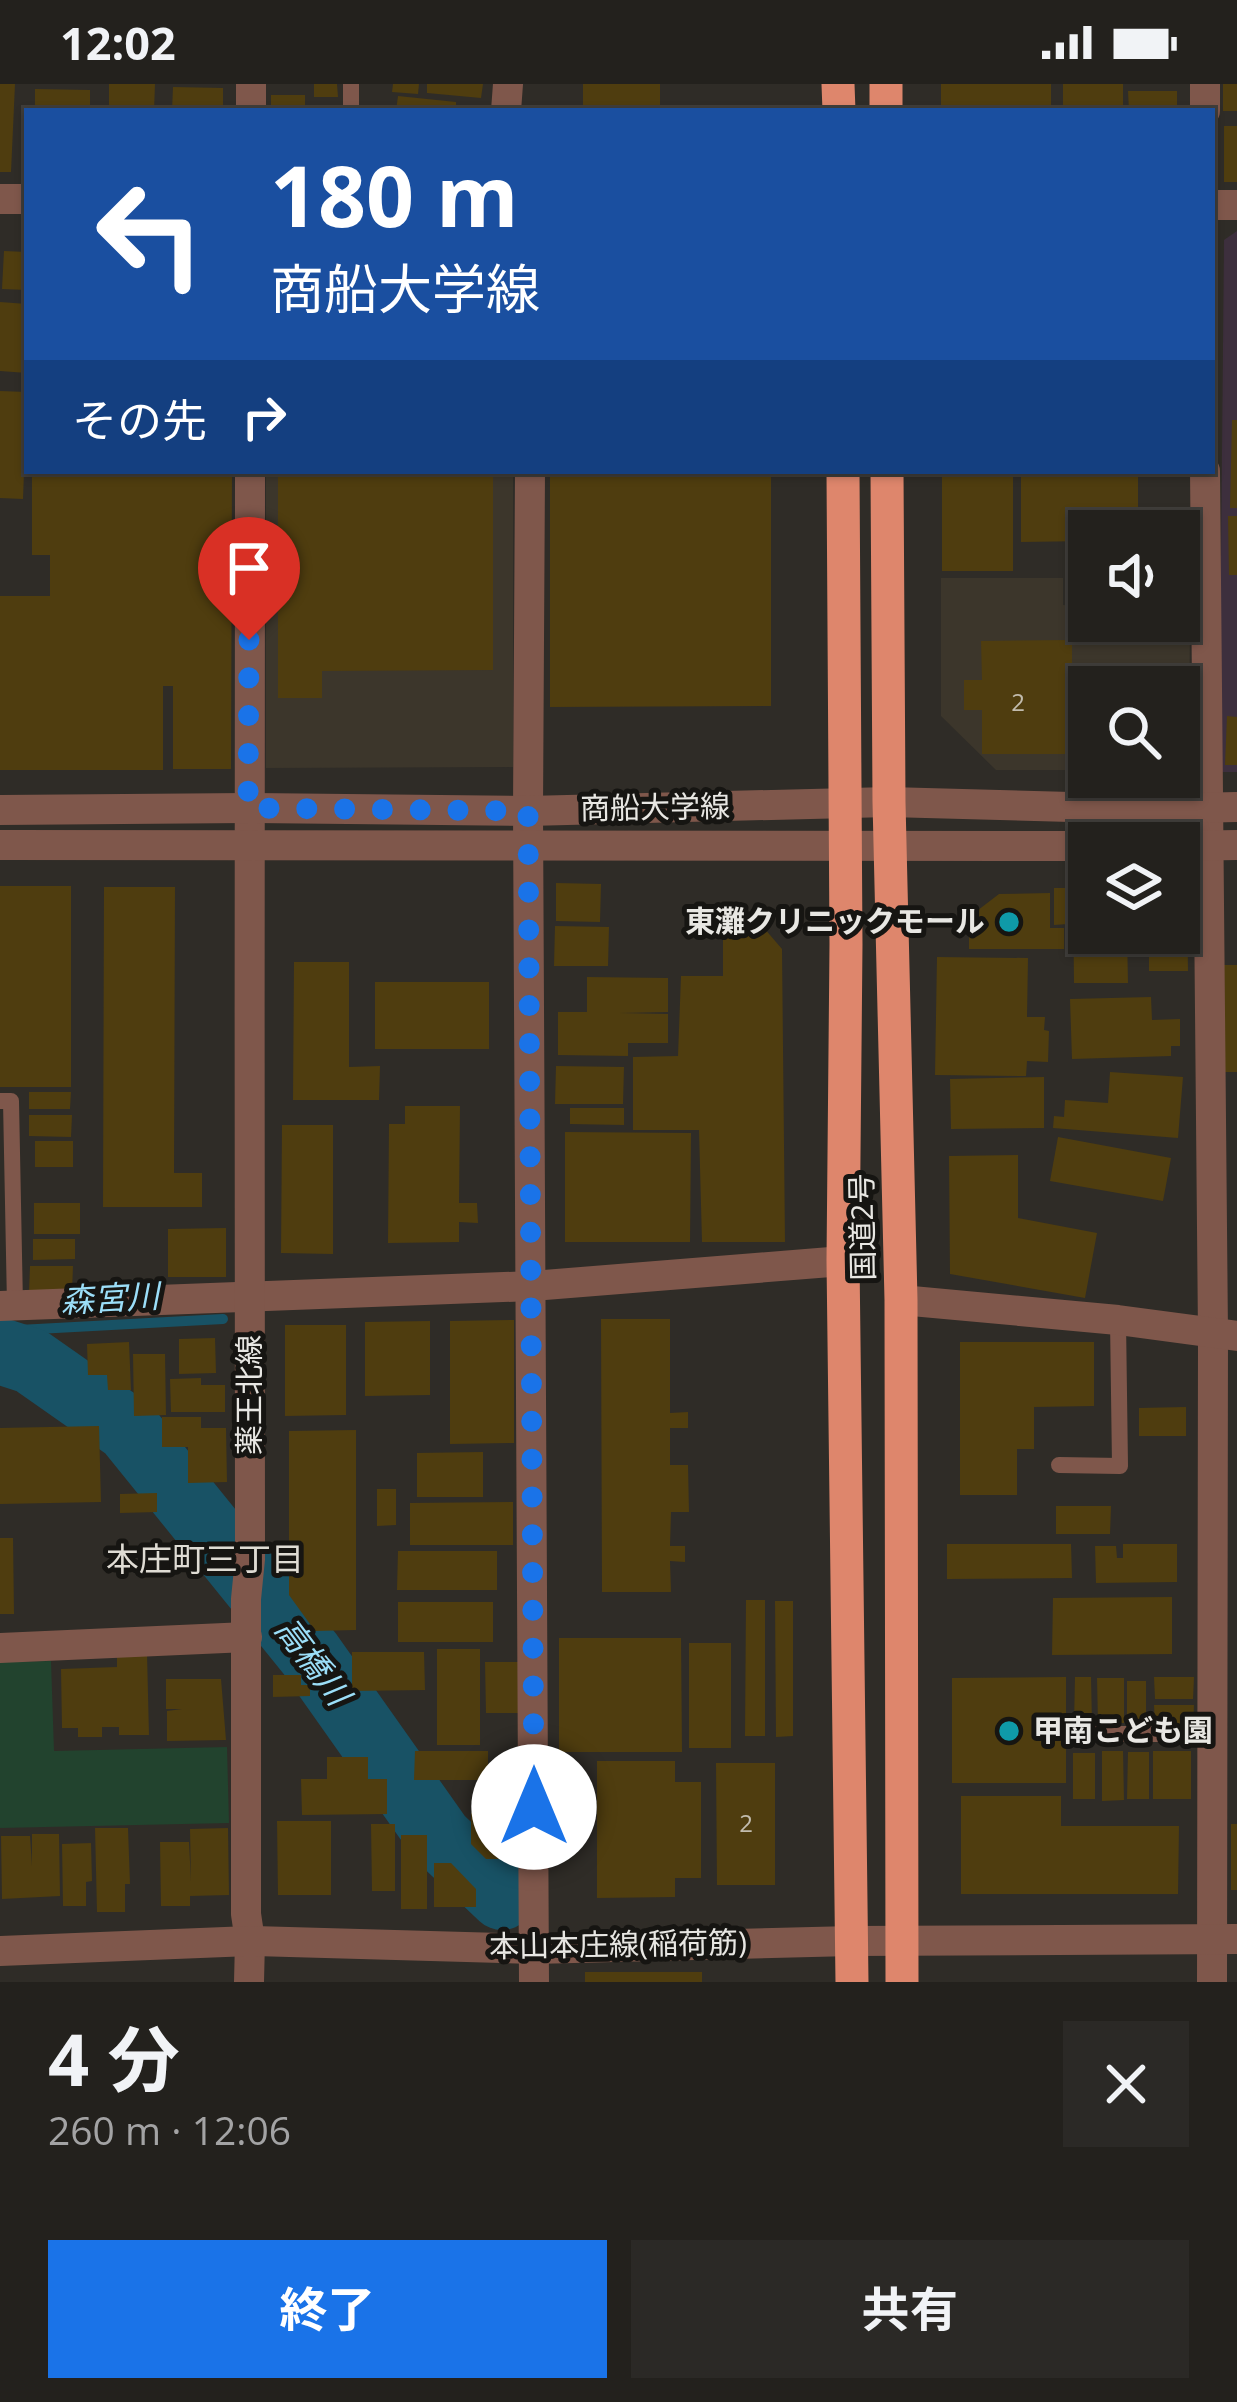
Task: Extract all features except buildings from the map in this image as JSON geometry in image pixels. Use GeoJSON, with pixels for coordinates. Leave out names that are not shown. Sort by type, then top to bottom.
{"type":"FeatureCollection","features":[{"type":"Feature","properties":{"kind":"highway","name":"国道2号"},"geometry":{"type":"LineString","coordinates":[[843,474],[843,1261],[852,1982]]}},
{"type":"Feature","properties":{"kind":"highway","name":"国道2号"},"geometry":{"type":"LineString","coordinates":[[887,474],[901,1300],[902,1982]]}},
{"type":"Feature","properties":{"kind":"street","name":"薬王北線"},"geometry":{"type":"LineString","coordinates":[[249,1982],[250,474]]}},
{"type":"Feature","properties":{"kind":"street"},"geometry":{"type":"LineString","coordinates":[[530,474],[534,1982]]}},
{"type":"Feature","properties":{"kind":"street"},"geometry":{"type":"LineString","coordinates":[[1205,474],[1222,807],[1208,845],[1225,1336],[1214,1734],[1224,1940],[1212,1982]]}},
{"type":"Feature","properties":{"kind":"street","name":"商船大学線"},"geometry":{"type":"LineString","coordinates":[[0,810],[528,811],[889,802],[1222,807]]}},
{"type":"Feature","properties":{"kind":"street","name":"商船大学線"},"geometry":{"type":"LineString","coordinates":[[0,845],[1068,846]]}},
{"type":"Feature","properties":{"kind":"street"},"geometry":{"type":"LineString","coordinates":[[8,1305],[532,1286],[843,1261]]}},
{"type":"Feature","properties":{"kind":"street"},"geometry":{"type":"LineString","coordinates":[[901,1300],[1118,1320],[1225,1336]]}},
{"type":"Feature","properties":{"kind":"street"},"geometry":{"type":"LineString","coordinates":[[0,1648],[247,1636]]}},
{"type":"Feature","properties":{"kind":"street","name":"本山本庄線(稲荷筋)"},"geometry":{"type":"LineString","coordinates":[[0,1952],[250,1941],[534,1949],[851,1941],[1224,1940]]}},
{"type":"Feature","properties":{"kind":"lane"},"geometry":{"type":"LineString","coordinates":[[0,1101],[11,1101],[8,1305]]}},
{"type":"Feature","properties":{"kind":"lane"},"geometry":{"type":"LineString","coordinates":[[1059,1465],[1120,1466],[1118,1320]]}},
{"type":"Feature","properties":{"kind":"lane"},"geometry":{"type":"LineString","coordinates":[[1088,1734],[1214,1734]]}},
{"type":"Feature","properties":{"kind":"shaded area"},"geometry":{"type":"Polygon","coordinates":[[[1237,231],[1237,772],[1219,772],[1224,240],[1237,231]]]}},
{"type":"Feature","properties":{"kind":"shaded area"},"geometry":{"type":"Polygon","coordinates":[[[266,474],[513,474],[513,767],[266,768],[266,474]]]}},
{"type":"Feature","properties":{"kind":"shaded area"},"geometry":{"type":"Polygon","coordinates":[[[941,578],[1063,578],[1068,642],[1190,642],[1190,666],[1068,666],[1068,770],[996,770],[941,716],[941,578]]]}},
{"type":"Feature","properties":{"kind":"green space"},"geometry":{"type":"Polygon","coordinates":[[[51,1661],[54,1751],[227,1747],[229,1823],[0,1828],[0,1662],[51,1661]]]}},
{"type":"Feature","properties":{"kind":"waterway","name":"森宮川"},"geometry":{"type":"LineString","coordinates":[[0,1331],[223,1319]]}},
{"type":"Feature","properties":{"kind":"waterway","name":"高橋川"},"geometry":{"type":"LineString","coordinates":[[0,1351],[31,1361],[128,1429],[310,1654],[440,1838],[502,1897]]}},
{"type":"Feature","properties":{"kind":"place","name":"東灘クリニックモール"},"geometry":{"type":"Point","coordinates":[1009,922]}},
{"type":"Feature","properties":{"kind":"place","name":"甲南こども園"},"geometry":{"type":"Point","coordinates":[1009,1731]}},
{"type":"Feature","properties":{"kind":"district","name":"本庄町三丁目"},"geometry":{"type":"Point","coordinates":[205,1559]}},
{"type":"Feature","properties":{"kind":"route"},"geometry":{"type":"LineString","coordinates":[[249,640],[248,808],[528,811],[534,1807]]}}]}
